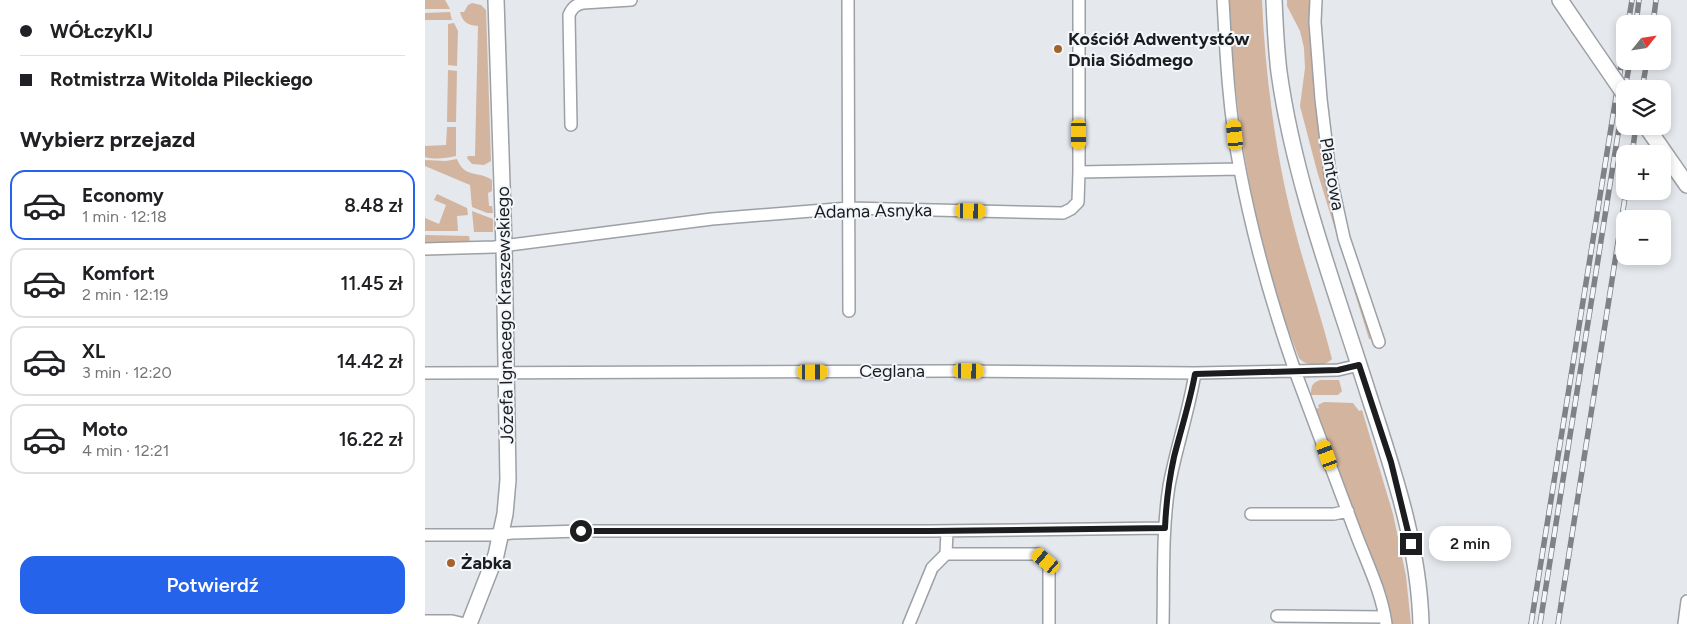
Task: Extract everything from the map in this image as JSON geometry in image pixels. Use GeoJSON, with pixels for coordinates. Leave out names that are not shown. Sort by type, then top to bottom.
{"type":"FeatureCollection","features":[{"type":"Feature","properties":{"kind":"main road","name":"Józefa Ignacego Kraszewskiego"},"geometry":{"type":"LineString","coordinates":[[467,624],[496,555],[502,534],[509,480],[504,246],[495,0]]}},
{"type":"Feature","properties":{"kind":"main road"},"geometry":{"type":"LineString","coordinates":[[1274,0],[1279,73],[1299,173],[1391,462],[1403,506],[1416,571],[1421,624]]}},
{"type":"Feature","properties":{"kind":"main road"},"geometry":{"type":"LineString","coordinates":[[1560,0],[1616,82]]}},
{"type":"Feature","properties":{"kind":"main road"},"geometry":{"type":"LineString","coordinates":[[1652,135],[1687,185]]}},
{"type":"Feature","properties":{"kind":"street"},"geometry":{"type":"LineString","coordinates":[[571,125],[569,15],[577,4],[583,2],[631,0]]}},
{"type":"Feature","properties":{"kind":"street"},"geometry":{"type":"LineString","coordinates":[[848,0],[849,311]]}},
{"type":"Feature","properties":{"kind":"street"},"geometry":{"type":"LineString","coordinates":[[1079,0],[1079,172],[1239,169]]}},
{"type":"Feature","properties":{"kind":"street"},"geometry":{"type":"LineString","coordinates":[[1223,0],[1226,56],[1239,169],[1255,241],[1274,308],[1375,586],[1385,620],[1277,616]]}},
{"type":"Feature","properties":{"kind":"street","name":"Plantowa"},"geometry":{"type":"LineString","coordinates":[[1316,0],[1315,22],[1321,99],[1330,174],[1345,238],[1379,342]]}},
{"type":"Feature","properties":{"kind":"street","name":"Adama Asnyka"},"geometry":{"type":"LineString","coordinates":[[425,249],[474,249],[712,219],[849,208],[1063,213],[1071,210],[1078,202],[1079,172]]}},
{"type":"Feature","properties":{"kind":"street","name":"Ceglana"},"geometry":{"type":"LineString","coordinates":[[425,373],[951,371],[1195,374],[1338,370],[1359,365]]}},
{"type":"Feature","properties":{"kind":"street"},"geometry":{"type":"LineString","coordinates":[[1163,624],[1165,528],[1169,488],[1174,459],[1195,374]]}},
{"type":"Feature","properties":{"kind":"street"},"geometry":{"type":"LineString","coordinates":[[1251,514],[1334,514],[1348,511]]}},
{"type":"Feature","properties":{"kind":"street"},"geometry":{"type":"LineString","coordinates":[[425,535],[492,535],[581,531],[947,531],[1165,528]]}},
{"type":"Feature","properties":{"kind":"street"},"geometry":{"type":"LineString","coordinates":[[909,624],[932,568],[946,554],[947,531]]}},
{"type":"Feature","properties":{"kind":"street"},"geometry":{"type":"LineString","coordinates":[[946,554],[1037,554],[1046,561],[1049,568],[1049,624]]}},
{"type":"Feature","properties":{"kind":"street"},"geometry":{"type":"LineString","coordinates":[[1684,624],[1687,601]]}},
{"type":"Feature","properties":{"kind":"street"},"geometry":{"type":"LineString","coordinates":[[425,621],[452,620],[467,624]]}},
{"type":"Feature","properties":{"kind":"shaded area"},"geometry":{"type":"Polygon","coordinates":[[[425,0],[445,0],[450,9],[425,9],[425,0]]]}},
{"type":"Feature","properties":{"kind":"shaded area"},"geometry":{"type":"Polygon","coordinates":[[[1229,0],[1262,0],[1269,87],[1282,174],[1295,230],[1332,359],[1320,365],[1306,363],[1299,358],[1276,293],[1267,260],[1251,193],[1240,125],[1231,46],[1229,0]]]}},
{"type":"Feature","properties":{"kind":"shaded area"},"geometry":{"type":"Polygon","coordinates":[[[1287,0],[1313,0],[1343,249],[1371,339],[1369,339],[1317,171],[1300,106],[1305,68],[1304,48],[1300,31],[1287,6],[1287,0]]]}},
{"type":"Feature","properties":{"kind":"shaded area"},"geometry":{"type":"Polygon","coordinates":[[[472,3],[481,5],[486,10],[491,161],[484,165],[472,164],[467,158],[468,156],[475,156],[478,26],[466,23],[460,12],[464,12],[468,5],[472,3]]]}},
{"type":"Feature","properties":{"kind":"shaded area"},"geometry":{"type":"Polygon","coordinates":[[[450,12],[452,20],[425,20],[425,13],[450,12]]]}},
{"type":"Feature","properties":{"kind":"shaded area"},"geometry":{"type":"Polygon","coordinates":[[[454,23],[458,31],[457,66],[448,65],[448,24],[454,23]]]}},
{"type":"Feature","properties":{"kind":"shaded area"},"geometry":{"type":"Polygon","coordinates":[[[448,70],[457,71],[456,122],[447,122],[448,70]]]}},
{"type":"Feature","properties":{"kind":"shaded area"},"geometry":{"type":"Polygon","coordinates":[[[447,127],[456,127],[456,156],[437,159],[425,157],[425,146],[446,145],[447,127]]]}},
{"type":"Feature","properties":{"kind":"shaded area"},"geometry":{"type":"Polygon","coordinates":[[[457,159],[460,165],[468,172],[492,180],[492,191],[488,193],[489,206],[492,206],[493,213],[487,213],[472,207],[470,185],[425,166],[425,160],[446,161],[457,159]]]}},
{"type":"Feature","properties":{"kind":"shaded area"},"geometry":{"type":"Polygon","coordinates":[[[437,194],[467,208],[468,215],[457,216],[458,231],[425,231],[425,218],[439,224],[446,205],[434,200],[437,194]]]}},
{"type":"Feature","properties":{"kind":"shaded area"},"geometry":{"type":"Polygon","coordinates":[[[472,211],[493,219],[493,232],[474,232],[472,211]]]}},
{"type":"Feature","properties":{"kind":"shaded area"},"geometry":{"type":"Polygon","coordinates":[[[425,235],[469,236],[470,242],[469,244],[425,244],[425,235]]]}},
{"type":"Feature","properties":{"kind":"shaded area"},"geometry":{"type":"Polygon","coordinates":[[[1320,380],[1339,380],[1342,391],[1338,395],[1311,395],[1313,385],[1320,380]]]}},
{"type":"Feature","properties":{"kind":"shaded area"},"geometry":{"type":"Polygon","coordinates":[[[1324,402],[1353,403],[1359,411],[1362,410],[1393,514],[1406,576],[1411,624],[1391,624],[1381,588],[1315,409],[1319,408],[1318,405],[1324,402]]]}},
{"type":"Feature","properties":{"kind":"railway"},"geometry":{"type":"LineString","coordinates":[[1630,15],[1632,0]]}},
{"type":"Feature","properties":{"kind":"railway"},"geometry":{"type":"LineString","coordinates":[[1637,15],[1639,0]]}},
{"type":"Feature","properties":{"kind":"railway"},"geometry":{"type":"LineString","coordinates":[[1654,15],[1656,0]]}},
{"type":"Feature","properties":{"kind":"railway"},"geometry":{"type":"LineString","coordinates":[[1531,624],[1620,70]]}},
{"type":"Feature","properties":{"kind":"railway"},"geometry":{"type":"LineString","coordinates":[[1627,80],[1628,70]]}},
{"type":"Feature","properties":{"kind":"railway"},"geometry":{"type":"LineString","coordinates":[[1644,80],[1645,70]]}},
{"type":"Feature","properties":{"kind":"railway"},"geometry":{"type":"LineString","coordinates":[[1540,624],[1618,135]]}},
{"type":"Feature","properties":{"kind":"railway"},"geometry":{"type":"LineString","coordinates":[[1633,145],[1635,135]]}},
{"type":"Feature","properties":{"kind":"railway"},"geometry":{"type":"LineString","coordinates":[[1558,624],[1625,200]]}},
{"type":"Feature","properties":{"kind":"place","name":"Kościół Adwentystów Dnia Siódmego"},"geometry":{"type":"Point","coordinates":[1058,49]}},
{"type":"Feature","properties":{"kind":"place","name":"Żabka"},"geometry":{"type":"Point","coordinates":[451,563]}},
{"type":"Feature","properties":{"kind":"route"},"geometry":{"type":"LineString","coordinates":[[581,531],[931,531],[1165,528],[1174,459],[1195,374],[1338,370],[1359,365],[1391,462],[1411,544]]}}]}
